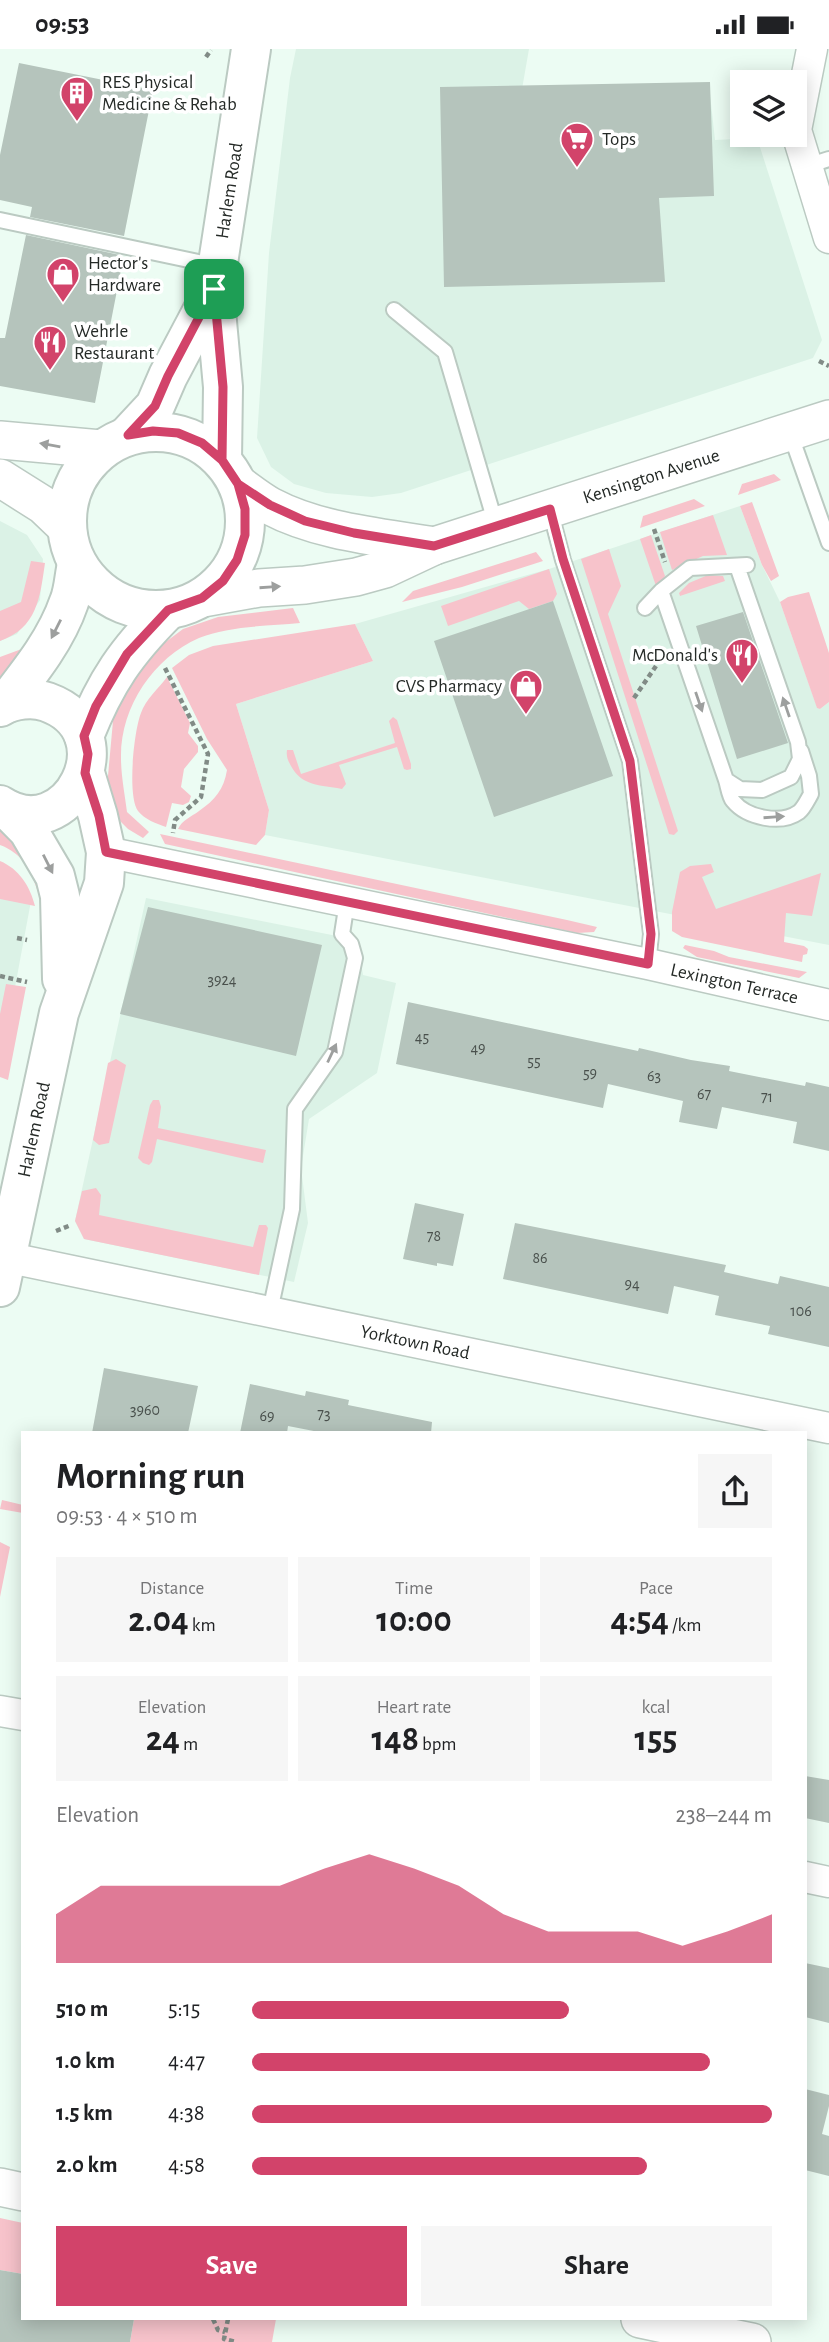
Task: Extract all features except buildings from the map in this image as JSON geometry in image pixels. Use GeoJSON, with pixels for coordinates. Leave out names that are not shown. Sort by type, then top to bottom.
{"type":"FeatureCollection","features":[{"type":"Feature","properties":{"kind":"main road","name":"Harlem Road"},"geometry":{"type":"LineString","coordinates":[[230,472],[216,277],[251,49]]}},
{"type":"Feature","properties":{"kind":"main road","name":"Harlem Road"},"geometry":{"type":"LineString","coordinates":[[114,442],[155,406],[216,277]]}},
{"type":"Feature","properties":{"kind":"main road"},"geometry":{"type":"LineString","coordinates":[[4,808],[27,814],[46,812],[63,804],[77,790],[96,706],[127,654],[185,604],[223,581],[237,560],[245,535],[245,509],[230,472],[202,443],[178,433],[153,431],[114,442],[73,484],[66,527],[77,564],[100,592],[133,608],[185,604]]}},
{"type":"Feature","properties":{"kind":"main road"},"geometry":{"type":"LineString","coordinates":[[3,705],[32,669],[54,634],[70,600],[77,564]]}},
{"type":"Feature","properties":{"kind":"main road","name":"Harlem Road"},"geometry":{"type":"LineString","coordinates":[[2,1267],[60,1013],[100,901],[106,852],[75,720],[61,707],[43,700],[24,699],[3,705]]}},
{"type":"Feature","properties":{"kind":"main road","name":"Harlem Road"},"geometry":{"type":"LineString","coordinates":[[4,808],[28,830],[44,856],[60,896],[63,975],[60,1013]]}},
{"type":"Feature","properties":{"kind":"street"},"geometry":{"type":"LineString","coordinates":[[812,49],[796,130],[818,162],[829,238]]}},
{"type":"Feature","properties":{"kind":"street","name":"Kensington Avenue"},"geometry":{"type":"LineString","coordinates":[[185,604],[259,588],[305,585],[356,577],[385,569],[434,546],[829,419]]}},
{"type":"Feature","properties":{"kind":"street"},"geometry":{"type":"LineString","coordinates":[[0,440],[114,442]]}},
{"type":"Feature","properties":{"kind":"street","name":"Kensington Avenue"},"geometry":{"type":"LineString","coordinates":[[230,472],[270,505],[305,521],[354,533],[434,546]]}},
{"type":"Feature","properties":{"kind":"street"},"geometry":{"type":"LineString","coordinates":[[0,478],[43,505],[66,527]]}},
{"type":"Feature","properties":{"kind":"street","name":"Lexington Terrace"},"geometry":{"type":"LineString","coordinates":[[106,852],[648,964],[829,1005]]}},
{"type":"Feature","properties":{"kind":"street","name":"Yorktown Road"},"geometry":{"type":"LineString","coordinates":[[2,1267],[270,1311],[829,1428]]}},
{"type":"Feature","properties":{"kind":"street"},"geometry":{"type":"LineString","coordinates":[[0,1711],[21,1715]]}},
{"type":"Feature","properties":{"kind":"street"},"geometry":{"type":"LineString","coordinates":[[807,1877],[829,1882]]}},
{"type":"Feature","properties":{"kind":"street"},"geometry":{"type":"LineString","coordinates":[[0,2187],[21,2192]]}},
{"type":"Feature","properties":{"kind":"street"},"geometry":{"type":"LineString","coordinates":[[645,2320],[752,2342]]}},
{"type":"Feature","properties":{"kind":"lane"},"geometry":{"type":"LineString","coordinates":[[0,220],[216,277]]}},
{"type":"Feature","properties":{"kind":"lane"},"geometry":{"type":"LineString","coordinates":[[394,310],[445,352],[496,526]]}},
{"type":"Feature","properties":{"kind":"lane"},"geometry":{"type":"LineString","coordinates":[[789,431],[829,543]]}},
{"type":"Feature","properties":{"kind":"lane"},"geometry":{"type":"LineString","coordinates":[[550,509],[563,559],[630,761],[651,934],[648,964]]}},
{"type":"Feature","properties":{"kind":"lane"},"geometry":{"type":"LineString","coordinates":[[645,608],[661,591],[690,568],[742,566],[809,776],[811,793],[799,811],[783,817],[764,818],[743,809],[732,799],[661,591]]}},
{"type":"Feature","properties":{"kind":"lane"},"geometry":{"type":"LineString","coordinates":[[726,780],[740,789],[762,790],[791,777],[800,759],[798,741]]}},
{"type":"Feature","properties":{"kind":"lane"},"geometry":{"type":"LineString","coordinates":[[270,1311],[292,1209],[295,1109],[335,1052],[355,958],[351,944],[342,934],[347,902]]}},
{"type":"Feature","properties":{"kind":"path"},"geometry":{"type":"LineString","coordinates":[[206,57],[211,50]]}},
{"type":"Feature","properties":{"kind":"path"},"geometry":{"type":"LineString","coordinates":[[819,361],[829,366]]}},
{"type":"Feature","properties":{"kind":"path"},"geometry":{"type":"LineString","coordinates":[[654,529],[668,572]]}},
{"type":"Feature","properties":{"kind":"path"},"geometry":{"type":"LineString","coordinates":[[634,698],[656,666]]}},
{"type":"Feature","properties":{"kind":"path"},"geometry":{"type":"LineString","coordinates":[[165,669],[208,754],[201,797],[175,820],[173,833]]}},
{"type":"Feature","properties":{"kind":"path"},"geometry":{"type":"LineString","coordinates":[[0,977],[27,982]]}},
{"type":"Feature","properties":{"kind":"path"},"geometry":{"type":"LineString","coordinates":[[56,1231],[71,1225]]}},
{"type":"Feature","properties":{"kind":"path"},"geometry":{"type":"LineString","coordinates":[[213,2320],[218,2330],[225,2332]]}},
{"type":"Feature","properties":{"kind":"path"},"geometry":{"type":"LineString","coordinates":[[228,2320],[223,2341],[236,2342]]}},
{"type":"Feature","properties":{"kind":"shaded area"},"geometry":{"type":"Polygon","coordinates":[[[296,49],[529,49],[522,89],[709,85],[715,140],[730,139],[730,147],[760,147],[822,340],[813,358],[401,493],[372,497],[326,493],[294,484],[271,467],[257,438],[269,253],[290,78],[296,49]]]}},
{"type":"Feature","properties":{"kind":"shaded area"},"geometry":{"type":"Polygon","coordinates":[[[774,474],[781,480],[738,495],[742,484],[774,474]]]}},
{"type":"Feature","properties":{"kind":"shaded area"},"geometry":{"type":"Polygon","coordinates":[[[694,499],[705,506],[640,528],[643,516],[694,499]]]}},
{"type":"Feature","properties":{"kind":"shaded area"},"geometry":{"type":"Polygon","coordinates":[[[752,502],[779,576],[771,581],[762,565],[740,506],[752,502]]]}},
{"type":"Feature","properties":{"kind":"shaded area"},"geometry":{"type":"Polygon","coordinates":[[[740,506],[762,565],[780,602],[817,707],[820,709],[829,702],[829,945],[265,835],[269,810],[236,704],[373,661],[355,624],[549,569],[740,506]]]}},
{"type":"Feature","properties":{"kind":"shaded area"},"geometry":{"type":"Polygon","coordinates":[[[713,515],[727,555],[703,556],[672,570],[660,532],[713,515]]]}},
{"type":"Feature","properties":{"kind":"shaded area"},"geometry":{"type":"Polygon","coordinates":[[[0,521],[27,535],[43,559],[40,600],[17,634],[0,641],[0,521]]]}},
{"type":"Feature","properties":{"kind":"shaded area"},"geometry":{"type":"Polygon","coordinates":[[[651,535],[665,576],[657,589],[640,539],[651,535]]]}},
{"type":"Feature","properties":{"kind":"shaded area"},"geometry":{"type":"Polygon","coordinates":[[[609,549],[621,586],[608,614],[678,831],[674,835],[669,834],[581,559],[609,549]]]}},
{"type":"Feature","properties":{"kind":"shaded area"},"geometry":{"type":"Polygon","coordinates":[[[536,552],[543,561],[462,587],[402,602],[413,591],[536,552]]]}},
{"type":"Feature","properties":{"kind":"shaded area"},"geometry":{"type":"Polygon","coordinates":[[[31,561],[45,563],[38,600],[29,620],[22,628],[0,641],[0,611],[21,602],[31,561]]]}},
{"type":"Feature","properties":{"kind":"shaded area"},"geometry":{"type":"Polygon","coordinates":[[[549,569],[557,594],[553,601],[529,609],[519,601],[448,626],[441,606],[549,569]]]}},
{"type":"Feature","properties":{"kind":"shaded area"},"geometry":{"type":"Polygon","coordinates":[[[708,575],[723,576],[725,581],[680,596],[679,593],[689,583],[708,575]]]}},
{"type":"Feature","properties":{"kind":"shaded area"},"geometry":{"type":"Polygon","coordinates":[[[809,592],[829,653],[829,702],[820,709],[817,708],[780,602],[788,597],[809,592]]]}},
{"type":"Feature","properties":{"kind":"shaded area"},"geometry":{"type":"Polygon","coordinates":[[[293,608],[300,623],[236,629],[199,638],[167,658],[142,687],[126,721],[121,765],[127,812],[149,832],[143,838],[128,829],[110,811],[107,787],[114,710],[139,662],[183,629],[218,617],[293,608]]]}},
{"type":"Feature","properties":{"kind":"shaded area"},"geometry":{"type":"Polygon","coordinates":[[[355,624],[373,661],[236,704],[269,810],[265,835],[256,845],[178,829],[184,821],[214,798],[224,783],[227,770],[207,739],[172,668],[189,655],[213,646],[355,624]]]}},
{"type":"Feature","properties":{"kind":"shaded area"},"geometry":{"type":"Polygon","coordinates":[[[27,647],[0,688],[0,657],[27,647]]]}},
{"type":"Feature","properties":{"kind":"shaded area"},"geometry":{"type":"Polygon","coordinates":[[[167,677],[190,723],[188,733],[198,746],[198,752],[184,769],[181,787],[191,796],[189,802],[183,805],[172,803],[166,827],[147,819],[138,811],[132,778],[138,721],[143,708],[167,677]]]}},
{"type":"Feature","properties":{"kind":"shaded area"},"geometry":{"type":"Polygon","coordinates":[[[393,717],[397,720],[411,769],[404,769],[397,747],[339,765],[346,784],[342,789],[305,781],[295,772],[288,760],[287,750],[293,750],[301,774],[395,743],[389,721],[393,717]]]}},
{"type":"Feature","properties":{"kind":"shaded area"},"geometry":{"type":"Polygon","coordinates":[[[0,828],[19,843],[43,883],[38,892],[25,863],[8,848],[0,845],[0,828]]]}},
{"type":"Feature","properties":{"kind":"shaded area"},"geometry":{"type":"Polygon","coordinates":[[[160,834],[597,927],[594,932],[577,933],[165,844],[160,834]]]}},
{"type":"Feature","properties":{"kind":"shaded area"},"geometry":{"type":"Polygon","coordinates":[[[0,861],[23,879],[35,906],[0,899],[0,861]]]}},
{"type":"Feature","properties":{"kind":"shaded area"},"geometry":{"type":"Polygon","coordinates":[[[711,864],[714,872],[702,877],[716,909],[821,873],[812,916],[786,913],[784,942],[808,949],[802,962],[682,937],[672,931],[672,912],[680,872],[690,866],[711,864]]]}},
{"type":"Feature","properties":{"kind":"shaded area"},"geometry":{"type":"Polygon","coordinates":[[[0,895],[31,901],[0,1068],[0,895]]]}},
{"type":"Feature","properties":{"kind":"shaded area"},"geometry":{"type":"Polygon","coordinates":[[[146,898],[357,940],[363,975],[396,983],[377,1073],[309,1119],[301,1168],[308,1223],[294,1282],[84,1239],[75,1221],[146,898]]]}},
{"type":"Feature","properties":{"kind":"shaded area"},"geometry":{"type":"Polygon","coordinates":[[[685,945],[729,957],[807,972],[799,978],[697,957],[683,948],[685,945]]]}},
{"type":"Feature","properties":{"kind":"shaded area"},"geometry":{"type":"Polygon","coordinates":[[[6,984],[26,987],[8,1080],[0,1077],[0,1014],[6,984]]]}},
{"type":"Feature","properties":{"kind":"shaded area"},"geometry":{"type":"Polygon","coordinates":[[[116,1059],[126,1065],[109,1143],[99,1145],[93,1140],[108,1063],[116,1059]]]}},
{"type":"Feature","properties":{"kind":"shaded area"},"geometry":{"type":"Polygon","coordinates":[[[153,1100],[159,1100],[161,1107],[158,1128],[266,1150],[263,1163],[157,1139],[152,1162],[149,1165],[143,1163],[138,1158],[153,1100]]]}},
{"type":"Feature","properties":{"kind":"shaded area"},"geometry":{"type":"Polygon","coordinates":[[[96,1188],[101,1195],[99,1215],[253,1247],[259,1225],[266,1225],[268,1228],[259,1275],[84,1239],[75,1221],[82,1191],[96,1188]]]}},
{"type":"Feature","properties":{"kind":"shaded area"},"geometry":{"type":"Polygon","coordinates":[[[2,1500],[21,1505],[21,1513],[0,1509],[2,1500]]]}},
{"type":"Feature","properties":{"kind":"shaded area"},"geometry":{"type":"Polygon","coordinates":[[[0,1542],[10,1547],[0,1597],[0,1542]]]}},
{"type":"Feature","properties":{"kind":"shaded area"},"geometry":{"type":"Polygon","coordinates":[[[0,2218],[21,2223],[21,2274],[0,2270],[0,2218]]]}},
{"type":"Feature","properties":{"kind":"shaded area"},"geometry":{"type":"Polygon","coordinates":[[[134,2320],[276,2320],[272,2342],[130,2342],[134,2320]]]}},
{"type":"Feature","properties":{"kind":"place","name":"RES Physical Medicine & Rehab"},"geometry":{"type":"Point","coordinates":[77,123]}},
{"type":"Feature","properties":{"kind":"place","name":"Tops"},"geometry":{"type":"Point","coordinates":[577,169]}},
{"type":"Feature","properties":{"kind":"place","name":"Hector's Hardware"},"geometry":{"type":"Point","coordinates":[63,304]}},
{"type":"Feature","properties":{"kind":"place","name":"Wehrle Restaurant"},"geometry":{"type":"Point","coordinates":[50,372]}},
{"type":"Feature","properties":{"kind":"place","name":"McDonald's"},"geometry":{"type":"Point","coordinates":[742,685]}},
{"type":"Feature","properties":{"kind":"place","name":"CVS Pharmacy"},"geometry":{"type":"Point","coordinates":[526,716]}},
{"type":"Feature","properties":{"kind":"route"},"geometry":{"type":"LineString","coordinates":[[214,289],[155,406],[128,435],[153,431],[178,433],[202,443],[222,460],[238,484],[270,505],[305,521],[354,533],[434,546],[550,509],[563,559],[630,761],[651,934],[648,964],[106,852],[99,816],[85,773],[88,754],[84,736],[96,706],[127,654],[168,610],[202,598],[223,581],[237,560],[245,535],[245,509],[238,484],[222,460],[223,387],[214,289]]}}]}
